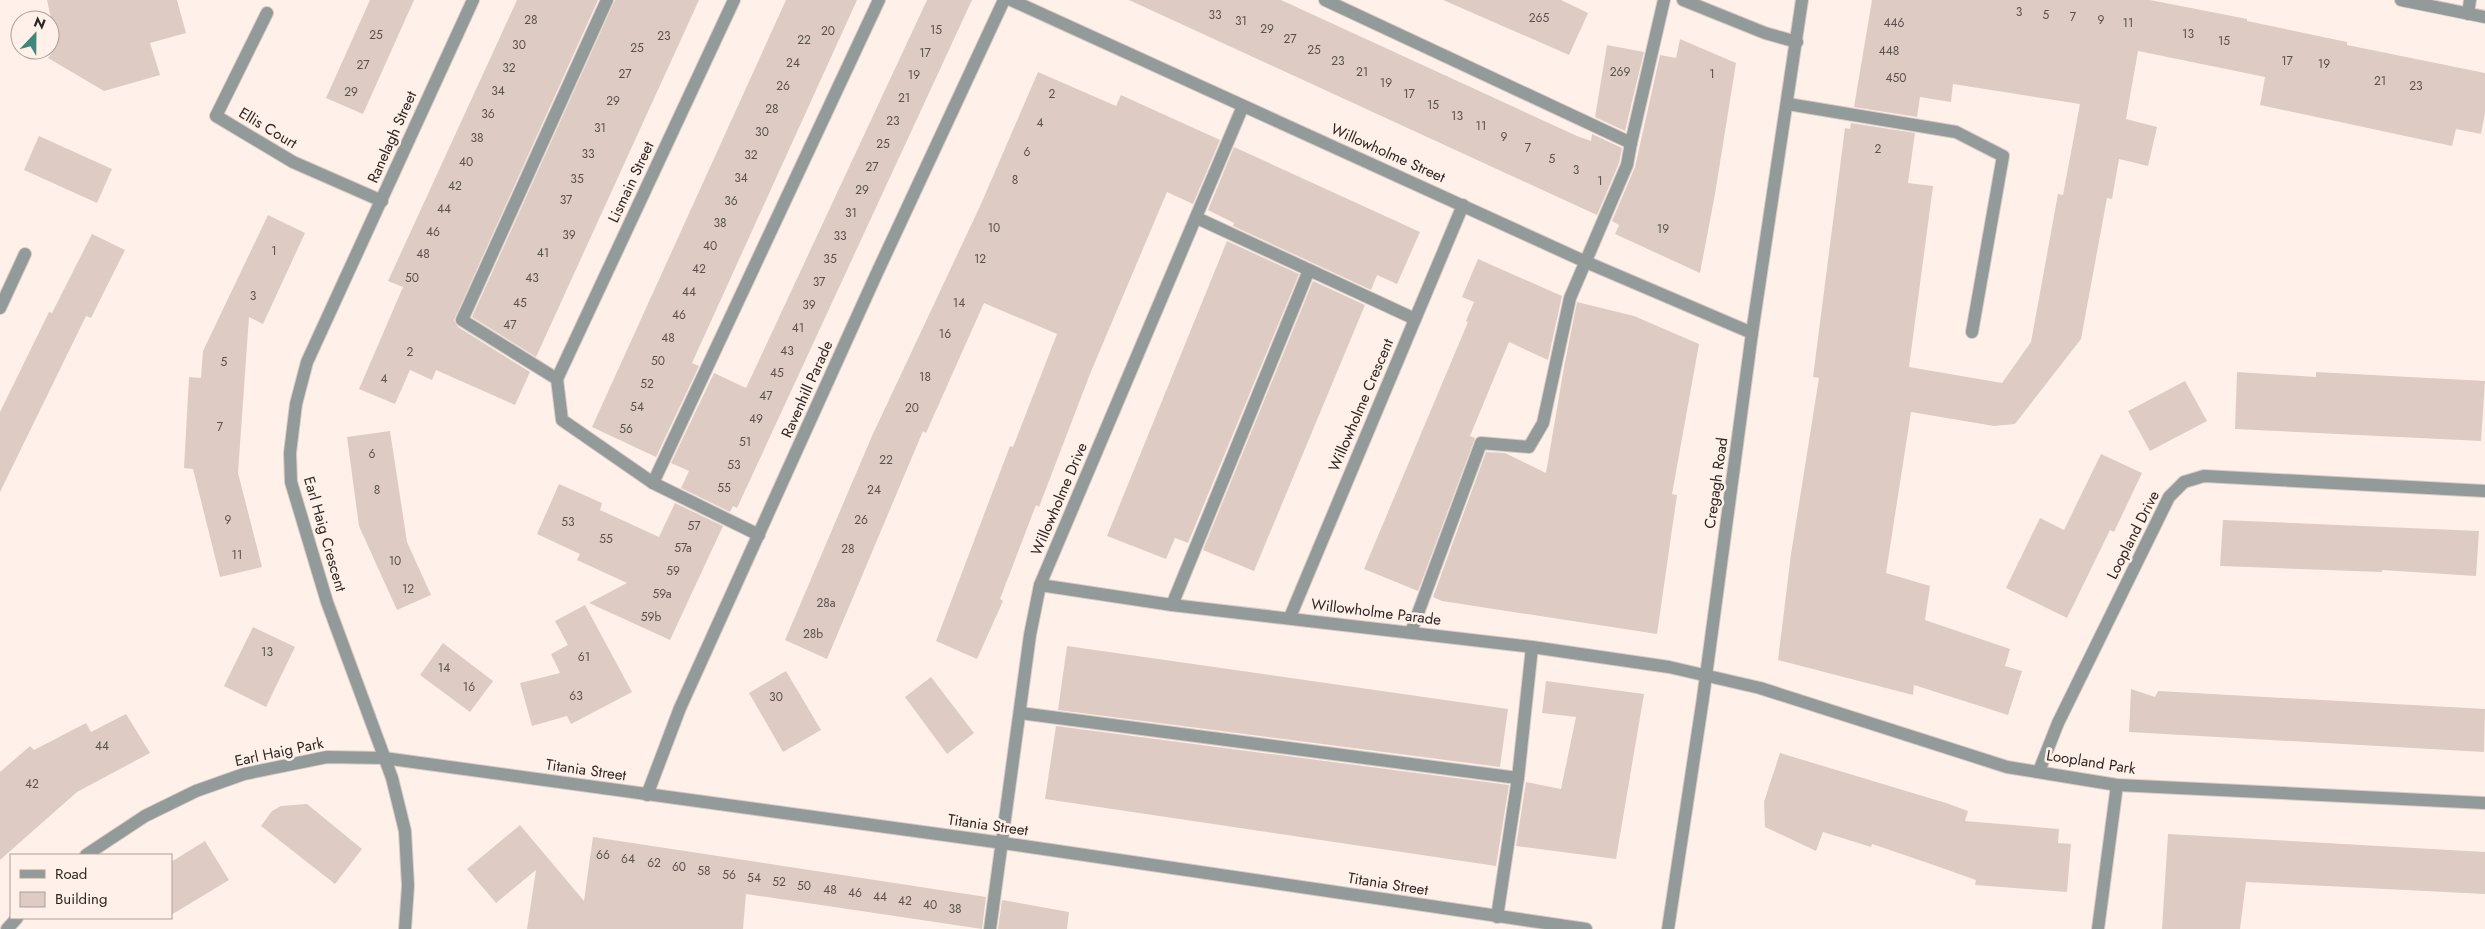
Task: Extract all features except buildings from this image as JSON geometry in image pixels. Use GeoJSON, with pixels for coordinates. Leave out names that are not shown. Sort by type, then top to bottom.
{"type":"FeatureCollection","features":[{"type":"Feature","properties":{"kind":"street","name":"Ranelagh Street"},"geometry":{"type":"LineString","coordinates":[[341,288],[473,0]]}},
{"type":"Feature","properties":{"kind":"street"},"geometry":{"type":"LineString","coordinates":[[607,0],[462,320],[557,378],[562,420],[653,483],[759,535]]}},
{"type":"Feature","properties":{"kind":"street","name":"Lismain Street"},"geometry":{"type":"LineString","coordinates":[[557,378],[734,0]]}},
{"type":"Feature","properties":{"kind":"street"},"geometry":{"type":"LineString","coordinates":[[653,483],[879,0]]}},
{"type":"Feature","properties":{"kind":"street","name":"Ravenhill Parade"},"geometry":{"type":"LineString","coordinates":[[647,795],[680,708],[876,275],[1004,0]]}},
{"type":"Feature","properties":{"kind":"street","name":"Willowholme Street"},"geometry":{"type":"LineString","coordinates":[[1011,0],[1586,262],[1752,332]]}},
{"type":"Feature","properties":{"kind":"street"},"geometry":{"type":"LineString","coordinates":[[1325,0],[1632,143]]}},
{"type":"Feature","properties":{"kind":"street"},"geometry":{"type":"LineString","coordinates":[[1412,632],[1481,443],[1529,447],[1543,423],[1570,298],[1627,165],[1664,0]]}},
{"type":"Feature","properties":{"kind":"street"},"geometry":{"type":"LineString","coordinates":[[1683,0],[1765,33],[1797,42]]}},
{"type":"Feature","properties":{"kind":"street","name":"Cregagh Road"},"geometry":{"type":"LineString","coordinates":[[1668,929],[1713,627],[1752,332],[1788,104],[1802,0]]}},
{"type":"Feature","properties":{"kind":"street"},"geometry":{"type":"LineString","coordinates":[[2401,0],[2485,17]]}},
{"type":"Feature","properties":{"kind":"street"},"geometry":{"type":"LineString","coordinates":[[2468,14],[2470,0]]}},
{"type":"Feature","properties":{"kind":"street","name":"Ellis Court"},"geometry":{"type":"LineString","coordinates":[[267,13],[216,116],[293,162],[382,200]]}},
{"type":"Feature","properties":{"kind":"street"},"geometry":{"type":"LineString","coordinates":[[1788,104],[1956,132],[2003,156],[1972,332]]}},
{"type":"Feature","properties":{"kind":"street","name":"Willowholme Drive"},"geometry":{"type":"LineString","coordinates":[[990,929],[1030,635],[1040,585],[1243,106]]}},
{"type":"Feature","properties":{"kind":"street","name":"Willowholme Crescent"},"geometry":{"type":"LineString","coordinates":[[1290,617],[1463,205]]}},
{"type":"Feature","properties":{"kind":"street"},"geometry":{"type":"LineString","coordinates":[[1197,218],[1415,319]]}},
{"type":"Feature","properties":{"kind":"street"},"geometry":{"type":"LineString","coordinates":[[0,308],[25,254]]}},
{"type":"Feature","properties":{"kind":"street"},"geometry":{"type":"LineString","coordinates":[[1172,604],[1309,270]]}},
{"type":"Feature","properties":{"kind":"street","name":"Earl Haig Crescent"},"geometry":{"type":"LineString","coordinates":[[341,288],[307,362],[290,453],[291,482],[327,602],[384,758]]}},
{"type":"Feature","properties":{"kind":"street","name":"Loopland Drive"},"geometry":{"type":"LineString","coordinates":[[2039,771],[2058,723],[2169,497],[2184,482],[2204,476],[2485,491]]}},
{"type":"Feature","properties":{"kind":"street","name":"Willowholme Parade"},"geometry":{"type":"LineString","coordinates":[[1040,585],[1172,604],[1532,647],[1669,667],[1706,675]]}},
{"type":"Feature","properties":{"kind":"street"},"geometry":{"type":"LineString","coordinates":[[1498,916],[1518,778],[1532,647]]}},
{"type":"Feature","properties":{"kind":"street","name":"Loopland Park"},"geometry":{"type":"LineString","coordinates":[[1706,675],[1760,688],[2007,767],[2117,785],[2485,803]]}},
{"type":"Feature","properties":{"kind":"street"},"geometry":{"type":"LineString","coordinates":[[1020,713],[1518,778]]}},
{"type":"Feature","properties":{"kind":"street","name":"Earl Haig Park"},"geometry":{"type":"LineString","coordinates":[[88,854],[145,816],[196,791],[244,774],[327,757],[384,758]]}},
{"type":"Feature","properties":{"kind":"street"},"geometry":{"type":"LineString","coordinates":[[384,758],[392,778],[405,831],[408,886],[405,929]]}},
{"type":"Feature","properties":{"kind":"street","name":"Titania Street"},"geometry":{"type":"LineString","coordinates":[[384,758],[1003,843],[1586,929]]}},
{"type":"Feature","properties":{"kind":"street"},"geometry":{"type":"LineString","coordinates":[[2098,929],[2117,785]]}},
{"type":"Feature","properties":{"kind":"street"},"geometry":{"type":"LineString","coordinates":[[7,929],[16,919]]}}]}
